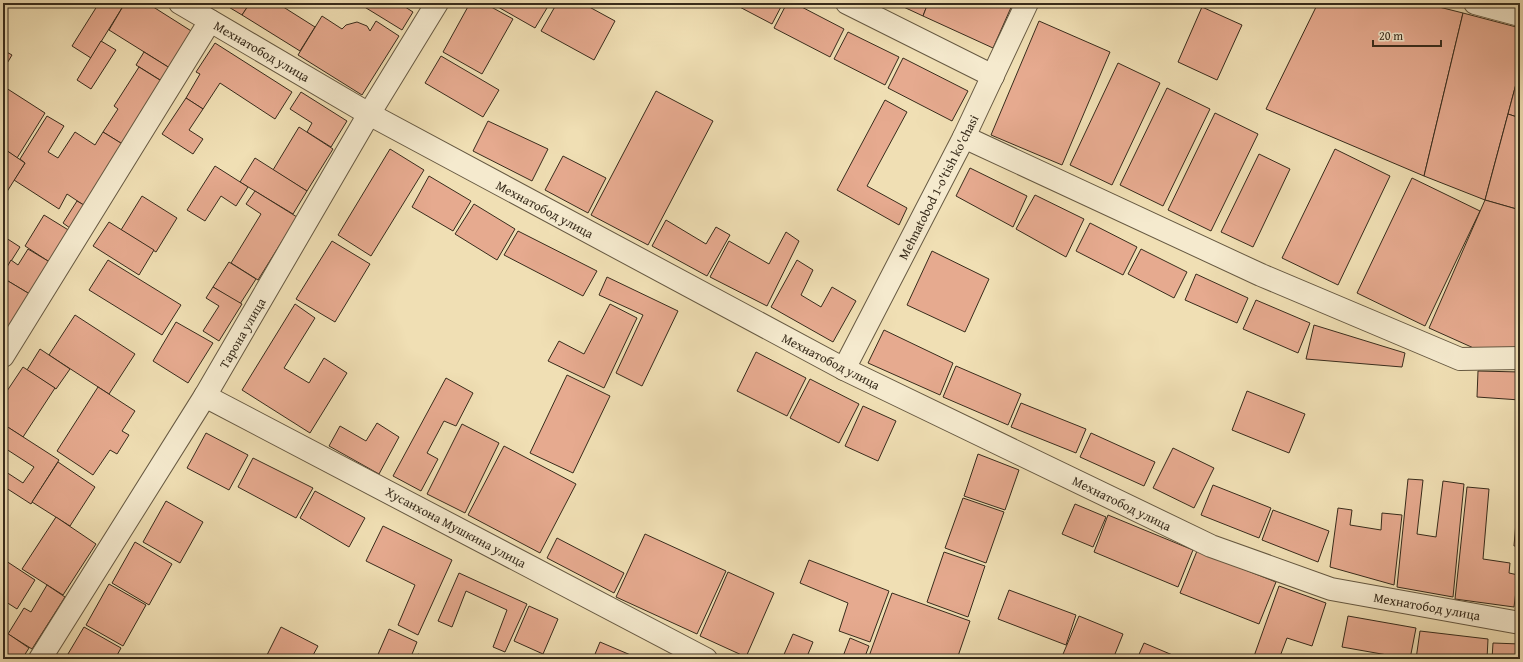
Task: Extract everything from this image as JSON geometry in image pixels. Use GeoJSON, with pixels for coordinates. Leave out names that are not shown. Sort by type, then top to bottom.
{"type":"FeatureCollection","features":[{"type":"Feature","properties":{"kind":"street","name":"Мехнатобод улица"},"geometry":{"type":"LineString","coordinates":[[180,3],[369,114],[844,369],[1211,546],[1332,589],[1520,623]]}},
{"type":"Feature","properties":{"kind":"street","name":"Тарона улица"},"geometry":{"type":"LineString","coordinates":[[40,659],[205,396],[369,114],[437,3]]}},
{"type":"Feature","properties":{"kind":"street"},"geometry":{"type":"LineString","coordinates":[[847,3],[993,76]]}},
{"type":"Feature","properties":{"kind":"street","name":"Mehnatobod 1-o'tish ko'chasi"},"geometry":{"type":"LineString","coordinates":[[844,369],[964,137],[1027,3]]}},
{"type":"Feature","properties":{"kind":"street"},"geometry":{"type":"LineString","coordinates":[[1475,3],[1520,15]]}},
{"type":"Feature","properties":{"kind":"street"},"geometry":{"type":"LineString","coordinates":[[3,356],[210,21]]}},
{"type":"Feature","properties":{"kind":"street"},"geometry":{"type":"LineString","coordinates":[[964,137],[1262,275],[1460,359],[1520,358]]}},
{"type":"Feature","properties":{"kind":"street","name":"Хусанхона Мушкина улица"},"geometry":{"type":"LineString","coordinates":[[205,396],[706,659]]}},
{"type":"Feature","properties":{"kind":"building"},"geometry":{"type":"Polygon","coordinates":[[[99,3],[125,3],[91,58],[72,46],[99,3]]]}},
{"type":"Feature","properties":{"kind":"building"},"geometry":{"type":"Polygon","coordinates":[[[125,3],[147,3],[196,34],[173,70],[109,30],[125,3]]]}},
{"type":"Feature","properties":{"kind":"building"},"geometry":{"type":"Polygon","coordinates":[[[222,3],[250,3],[242,15],[222,3]]]}},
{"type":"Feature","properties":{"kind":"building"},"geometry":{"type":"Polygon","coordinates":[[[250,3],[277,3],[315,27],[300,51],[242,15],[250,3]]]}},
{"type":"Feature","properties":{"kind":"building"},"geometry":{"type":"Polygon","coordinates":[[[358,3],[399,3],[413,12],[402,30],[358,3]]]}},
{"type":"Feature","properties":{"kind":"building"},"geometry":{"type":"Polygon","coordinates":[[[470,3],[484,3],[513,19],[482,74],[443,52],[470,3]]]}},
{"type":"Feature","properties":{"kind":"building"},"geometry":{"type":"Polygon","coordinates":[[[491,3],[550,3],[535,28],[491,3]]]}},
{"type":"Feature","properties":{"kind":"building"},"geometry":{"type":"Polygon","coordinates":[[[557,3],[582,3],[615,21],[594,60],[541,31],[557,3]]]}},
{"type":"Feature","properties":{"kind":"building"},"geometry":{"type":"Polygon","coordinates":[[[732,3],[783,3],[772,24],[732,3]]]}},
{"type":"Feature","properties":{"kind":"building"},"geometry":{"type":"Polygon","coordinates":[[[787,3],[794,3],[844,29],[830,57],[774,28],[787,3]]]}},
{"type":"Feature","properties":{"kind":"building"},"geometry":{"type":"Polygon","coordinates":[[[895,3],[928,3],[923,16],[895,3]]]}},
{"type":"Feature","properties":{"kind":"building"},"geometry":{"type":"Polygon","coordinates":[[[928,3],[1013,3],[993,48],[923,16],[928,3]]]}},
{"type":"Feature","properties":{"kind":"building"},"geometry":{"type":"Polygon","coordinates":[[[1318,3],[1423,3],[1463,13],[1424,176],[1266,109],[1318,3]]]}},
{"type":"Feature","properties":{"kind":"building"},"geometry":{"type":"Polygon","coordinates":[[[1202,7],[1242,25],[1217,80],[1178,62],[1202,7]]]}},
{"type":"Feature","properties":{"kind":"building"},"geometry":{"type":"Polygon","coordinates":[[[1463,13],[1520,28],[1520,69],[1485,200],[1424,176],[1463,13]]]}},
{"type":"Feature","properties":{"kind":"building"},"geometry":{"type":"Polygon","coordinates":[[[322,16],[342,29],[346,25],[357,22],[367,26],[370,31],[376,21],[399,36],[362,95],[298,55],[322,16]]]}},
{"type":"Feature","properties":{"kind":"building"},"geometry":{"type":"Polygon","coordinates":[[[1039,21],[1110,52],[1062,165],[991,135],[1039,21]]]}},
{"type":"Feature","properties":{"kind":"building"},"geometry":{"type":"Polygon","coordinates":[[[848,32],[899,57],[885,85],[834,59],[848,32]]]}},
{"type":"Feature","properties":{"kind":"building"},"geometry":{"type":"Polygon","coordinates":[[[101,41],[116,50],[91,89],[77,80],[101,41]]]}},
{"type":"Feature","properties":{"kind":"building"},"geometry":{"type":"Polygon","coordinates":[[[215,43],[292,92],[275,119],[220,83],[203,109],[186,98],[200,74],[196,72],[215,43]]]}},
{"type":"Feature","properties":{"kind":"building"},"geometry":{"type":"Polygon","coordinates":[[[3,50],[12,55],[3,70],[3,50]]]}},
{"type":"Feature","properties":{"kind":"building"},"geometry":{"type":"Polygon","coordinates":[[[144,52],[173,70],[165,83],[136,65],[144,52]]]}},
{"type":"Feature","properties":{"kind":"building"},"geometry":{"type":"Polygon","coordinates":[[[441,56],[499,90],[483,117],[425,83],[441,56]]]}},
{"type":"Feature","properties":{"kind":"building"},"geometry":{"type":"Polygon","coordinates":[[[903,58],[968,91],[952,121],[888,88],[903,58]]]}},
{"type":"Feature","properties":{"kind":"building"},"geometry":{"type":"Polygon","coordinates":[[[1118,63],[1160,83],[1112,185],[1070,165],[1118,63]]]}},
{"type":"Feature","properties":{"kind":"building"},"geometry":{"type":"Polygon","coordinates":[[[139,67],[163,82],[124,145],[103,132],[118,109],[114,106],[139,67]]]}},
{"type":"Feature","properties":{"kind":"building"},"geometry":{"type":"Polygon","coordinates":[[[1520,69],[1520,118],[1508,114],[1520,69]]]}},
{"type":"Feature","properties":{"kind":"building"},"geometry":{"type":"Polygon","coordinates":[[[3,86],[45,113],[17,158],[3,148],[3,86]]]}},
{"type":"Feature","properties":{"kind":"building"},"geometry":{"type":"Polygon","coordinates":[[[1167,88],[1210,109],[1163,206],[1120,185],[1167,88]]]}},
{"type":"Feature","properties":{"kind":"building"},"geometry":{"type":"Polygon","coordinates":[[[656,91],[713,121],[648,245],[591,215],[656,91]]]}},
{"type":"Feature","properties":{"kind":"building"},"geometry":{"type":"Polygon","coordinates":[[[301,92],[347,121],[331,147],[307,132],[312,123],[290,109],[301,92]]]}},
{"type":"Feature","properties":{"kind":"building"},"geometry":{"type":"Polygon","coordinates":[[[186,98],[203,109],[189,130],[203,139],[193,154],[162,134],[186,98]]]}},
{"type":"Feature","properties":{"kind":"building"},"geometry":{"type":"Polygon","coordinates":[[[885,100],[907,112],[867,186],[907,208],[899,225],[837,190],[885,100]]]}},
{"type":"Feature","properties":{"kind":"building"},"geometry":{"type":"Polygon","coordinates":[[[1215,113],[1258,134],[1211,231],[1168,210],[1215,113]]]}},
{"type":"Feature","properties":{"kind":"building"},"geometry":{"type":"Polygon","coordinates":[[[1508,114],[1520,118],[1520,210],[1485,200],[1508,114]]]}},
{"type":"Feature","properties":{"kind":"building"},"geometry":{"type":"Polygon","coordinates":[[[47,116],[64,126],[48,152],[58,158],[75,132],[95,145],[103,132],[124,145],[85,206],[67,194],[59,209],[14,180],[25,163],[20,159],[47,116]]]}},
{"type":"Feature","properties":{"kind":"building"},"geometry":{"type":"Polygon","coordinates":[[[488,121],[548,149],[532,181],[473,151],[488,121]]]}},
{"type":"Feature","properties":{"kind":"building"},"geometry":{"type":"Polygon","coordinates":[[[299,127],[333,149],[307,191],[273,170],[299,127]]]}},
{"type":"Feature","properties":{"kind":"building"},"geometry":{"type":"Polygon","coordinates":[[[3,148],[25,163],[3,198],[3,148]]]}},
{"type":"Feature","properties":{"kind":"building"},"geometry":{"type":"Polygon","coordinates":[[[390,149],[424,170],[371,256],[338,235],[390,149]]]}},
{"type":"Feature","properties":{"kind":"building"},"geometry":{"type":"Polygon","coordinates":[[[1335,149],[1390,176],[1338,285],[1282,258],[1335,149]]]}},
{"type":"Feature","properties":{"kind":"building"},"geometry":{"type":"Polygon","coordinates":[[[1259,154],[1290,169],[1253,247],[1221,232],[1259,154]]]}},
{"type":"Feature","properties":{"kind":"building"},"geometry":{"type":"Polygon","coordinates":[[[563,156],[606,178],[588,213],[545,190],[563,156]]]}},
{"type":"Feature","properties":{"kind":"building"},"geometry":{"type":"Polygon","coordinates":[[[255,158],[307,191],[293,214],[240,182],[255,158]]]}},
{"type":"Feature","properties":{"kind":"building"},"geometry":{"type":"Polygon","coordinates":[[[215,166],[248,187],[236,206],[221,196],[205,221],[187,210],[215,166]]]}},
{"type":"Feature","properties":{"kind":"building"},"geometry":{"type":"Polygon","coordinates":[[[970,168],[1027,196],[1013,227],[956,196],[970,168]]]}},
{"type":"Feature","properties":{"kind":"building"},"geometry":{"type":"Polygon","coordinates":[[[429,176],[471,201],[453,231],[412,207],[429,176]]]}},
{"type":"Feature","properties":{"kind":"building"},"geometry":{"type":"Polygon","coordinates":[[[1412,178],[1480,211],[1425,326],[1357,293],[1412,178]]]}},
{"type":"Feature","properties":{"kind":"building"},"geometry":{"type":"Polygon","coordinates":[[[255,191],[297,217],[258,280],[231,263],[261,214],[246,204],[255,191]]]}},
{"type":"Feature","properties":{"kind":"building"},"geometry":{"type":"Polygon","coordinates":[[[1035,195],[1084,219],[1066,257],[1016,229],[1035,195]]]}},
{"type":"Feature","properties":{"kind":"building"},"geometry":{"type":"Polygon","coordinates":[[[142,196],[177,218],[156,252],[121,230],[142,196]]]}},
{"type":"Feature","properties":{"kind":"building"},"geometry":{"type":"Polygon","coordinates":[[[1485,200],[1520,210],[1520,350],[1487,354],[1429,328],[1485,200]]]}},
{"type":"Feature","properties":{"kind":"building"},"geometry":{"type":"Polygon","coordinates":[[[77,201],[89,208],[74,231],[63,223],[77,201]]]}},
{"type":"Feature","properties":{"kind":"building"},"geometry":{"type":"Polygon","coordinates":[[[474,204],[515,229],[497,260],[455,234],[474,204]]]}},
{"type":"Feature","properties":{"kind":"building"},"geometry":{"type":"Polygon","coordinates":[[[44,215],[70,231],[51,263],[25,246],[44,215]]]}},
{"type":"Feature","properties":{"kind":"building"},"geometry":{"type":"Polygon","coordinates":[[[666,220],[706,244],[716,227],[730,235],[707,276],[652,246],[666,220]]]}},
{"type":"Feature","properties":{"kind":"building"},"geometry":{"type":"Polygon","coordinates":[[[109,222],[154,250],[139,275],[93,246],[109,222]]]}},
{"type":"Feature","properties":{"kind":"building"},"geometry":{"type":"Polygon","coordinates":[[[1090,223],[1137,247],[1123,275],[1076,251],[1090,223]]]}},
{"type":"Feature","properties":{"kind":"building"},"geometry":{"type":"Polygon","coordinates":[[[518,231],[597,271],[583,296],[504,255],[518,231]]]}},
{"type":"Feature","properties":{"kind":"building"},"geometry":{"type":"Polygon","coordinates":[[[786,232],[799,241],[767,306],[710,277],[729,241],[769,264],[786,232]]]}},
{"type":"Feature","properties":{"kind":"building"},"geometry":{"type":"Polygon","coordinates":[[[3,236],[20,247],[3,274],[3,236]]]}},
{"type":"Feature","properties":{"kind":"building"},"geometry":{"type":"Polygon","coordinates":[[[332,241],[370,264],[335,322],[296,299],[332,241]]]}},
{"type":"Feature","properties":{"kind":"building"},"geometry":{"type":"Polygon","coordinates":[[[28,249],[53,264],[33,296],[3,278],[3,274],[11,260],[18,265],[28,249]]]}},
{"type":"Feature","properties":{"kind":"building"},"geometry":{"type":"Polygon","coordinates":[[[1141,249],[1187,272],[1174,298],[1128,274],[1141,249]]]}},
{"type":"Feature","properties":{"kind":"building"},"geometry":{"type":"Polygon","coordinates":[[[932,251],[989,279],[965,332],[907,305],[932,251]]]}},
{"type":"Feature","properties":{"kind":"building"},"geometry":{"type":"Polygon","coordinates":[[[108,260],[181,305],[162,335],[89,290],[108,260]]]}},
{"type":"Feature","properties":{"kind":"building"},"geometry":{"type":"Polygon","coordinates":[[[797,260],[813,270],[801,295],[821,307],[832,287],[856,301],[833,342],[771,307],[797,260]]]}},
{"type":"Feature","properties":{"kind":"building"},"geometry":{"type":"Polygon","coordinates":[[[229,262],[256,279],[240,304],[213,287],[229,262]]]}},
{"type":"Feature","properties":{"kind":"building"},"geometry":{"type":"Polygon","coordinates":[[[1196,274],[1248,298],[1237,323],[1185,300],[1196,274]]]}},
{"type":"Feature","properties":{"kind":"building"},"geometry":{"type":"Polygon","coordinates":[[[607,277],[678,311],[642,386],[616,373],[643,315],[599,295],[607,277]]]}},
{"type":"Feature","properties":{"kind":"building"},"geometry":{"type":"Polygon","coordinates":[[[3,278],[33,296],[3,343],[3,278]]]}},
{"type":"Feature","properties":{"kind":"building"},"geometry":{"type":"Polygon","coordinates":[[[213,287],[242,304],[219,341],[203,331],[219,306],[206,298],[213,287]]]}},
{"type":"Feature","properties":{"kind":"building"},"geometry":{"type":"Polygon","coordinates":[[[1256,300],[1310,323],[1298,353],[1243,329],[1256,300]]]}},
{"type":"Feature","properties":{"kind":"building"},"geometry":{"type":"Polygon","coordinates":[[[295,304],[315,318],[284,368],[309,383],[324,358],[347,373],[310,433],[242,390],[295,304]]]}},
{"type":"Feature","properties":{"kind":"building"},"geometry":{"type":"Polygon","coordinates":[[[610,304],[637,318],[604,388],[548,361],[559,341],[584,354],[610,304]]]}},
{"type":"Feature","properties":{"kind":"building"},"geometry":{"type":"Polygon","coordinates":[[[75,315],[135,354],[109,394],[49,355],[75,315]]]}},
{"type":"Feature","properties":{"kind":"building"},"geometry":{"type":"Polygon","coordinates":[[[176,322],[213,343],[188,383],[153,361],[176,322]]]}},
{"type":"Feature","properties":{"kind":"building"},"geometry":{"type":"Polygon","coordinates":[[[1314,325],[1405,353],[1402,367],[1306,359],[1314,325]]]}},
{"type":"Feature","properties":{"kind":"building"},"geometry":{"type":"Polygon","coordinates":[[[884,330],[953,363],[940,395],[868,363],[884,330]]]}},
{"type":"Feature","properties":{"kind":"building"},"geometry":{"type":"Polygon","coordinates":[[[40,349],[70,369],[56,389],[27,370],[40,349]]]}},
{"type":"Feature","properties":{"kind":"building"},"geometry":{"type":"Polygon","coordinates":[[[756,352],[806,378],[787,416],[737,391],[756,352]]]}},
{"type":"Feature","properties":{"kind":"building"},"geometry":{"type":"Polygon","coordinates":[[[956,366],[1021,394],[1008,425],[943,397],[956,366]]]}},
{"type":"Feature","properties":{"kind":"building"},"geometry":{"type":"Polygon","coordinates":[[[23,367],[55,388],[23,437],[3,424],[3,397],[23,367]]]}},
{"type":"Feature","properties":{"kind":"building"},"geometry":{"type":"Polygon","coordinates":[[[1478,371],[1520,372],[1520,400],[1477,397],[1478,371]]]}},
{"type":"Feature","properties":{"kind":"building"},"geometry":{"type":"Polygon","coordinates":[[[567,375],[610,396],[573,473],[530,453],[567,375]]]}},
{"type":"Feature","properties":{"kind":"building"},"geometry":{"type":"Polygon","coordinates":[[[446,378],[473,393],[456,426],[444,421],[427,453],[438,459],[421,491],[393,476],[446,378]]]}},
{"type":"Feature","properties":{"kind":"building"},"geometry":{"type":"Polygon","coordinates":[[[810,379],[859,404],[839,443],[790,418],[810,379]]]}},
{"type":"Feature","properties":{"kind":"building"},"geometry":{"type":"Polygon","coordinates":[[[98,387],[135,411],[122,431],[129,435],[117,454],[110,450],[93,475],[57,451],[98,387]]]}},
{"type":"Feature","properties":{"kind":"building"},"geometry":{"type":"Polygon","coordinates":[[[1247,391],[1305,414],[1289,453],[1232,430],[1247,391]]]}},
{"type":"Feature","properties":{"kind":"building"},"geometry":{"type":"Polygon","coordinates":[[[1021,403],[1086,429],[1076,453],[1011,427],[1021,403]]]}},
{"type":"Feature","properties":{"kind":"building"},"geometry":{"type":"Polygon","coordinates":[[[863,406],[896,421],[878,461],[845,446],[863,406]]]}},
{"type":"Feature","properties":{"kind":"building"},"geometry":{"type":"Polygon","coordinates":[[[377,423],[399,437],[379,474],[329,446],[340,426],[366,441],[377,423]]]}},
{"type":"Feature","properties":{"kind":"building"},"geometry":{"type":"Polygon","coordinates":[[[3,424],[59,460],[31,504],[3,486],[3,470],[23,483],[34,467],[3,447],[3,424]]]}},
{"type":"Feature","properties":{"kind":"building"},"geometry":{"type":"Polygon","coordinates":[[[462,424],[499,443],[465,513],[427,494],[462,424]]]}},
{"type":"Feature","properties":{"kind":"building"},"geometry":{"type":"Polygon","coordinates":[[[206,433],[248,455],[229,490],[187,468],[206,433]]]}},
{"type":"Feature","properties":{"kind":"building"},"geometry":{"type":"Polygon","coordinates":[[[1091,433],[1155,462],[1144,486],[1080,457],[1091,433]]]}},
{"type":"Feature","properties":{"kind":"building"},"geometry":{"type":"Polygon","coordinates":[[[504,446],[576,484],[540,553],[468,515],[504,446]]]}},
{"type":"Feature","properties":{"kind":"building"},"geometry":{"type":"Polygon","coordinates":[[[1173,448],[1214,468],[1194,508],[1153,488],[1173,448]]]}},
{"type":"Feature","properties":{"kind":"building"},"geometry":{"type":"Polygon","coordinates":[[[978,454],[1019,470],[1005,510],[964,496],[978,454]]]}},
{"type":"Feature","properties":{"kind":"building"},"geometry":{"type":"Polygon","coordinates":[[[253,458],[313,488],[296,518],[238,487],[253,458]]]}},
{"type":"Feature","properties":{"kind":"building"},"geometry":{"type":"Polygon","coordinates":[[[58,462],[95,487],[70,526],[32,502],[58,462]]]}},
{"type":"Feature","properties":{"kind":"building"},"geometry":{"type":"Polygon","coordinates":[[[1408,479],[1423,480],[1417,534],[1436,537],[1443,481],[1464,484],[1453,597],[1397,587],[1408,479]]]}},
{"type":"Feature","properties":{"kind":"building"},"geometry":{"type":"Polygon","coordinates":[[[1213,485],[1271,508],[1259,538],[1201,515],[1213,485]]]}},
{"type":"Feature","properties":{"kind":"building"},"geometry":{"type":"Polygon","coordinates":[[[1467,487],[1489,489],[1483,559],[1510,563],[1509,573],[1518,575],[1514,607],[1455,599],[1467,487]]]}},
{"type":"Feature","properties":{"kind":"building"},"geometry":{"type":"Polygon","coordinates":[[[315,491],[365,518],[349,547],[300,518],[315,491]]]}},
{"type":"Feature","properties":{"kind":"building"},"geometry":{"type":"Polygon","coordinates":[[[963,498],[1004,512],[986,563],[945,548],[963,498]]]}},
{"type":"Feature","properties":{"kind":"building"},"geometry":{"type":"Polygon","coordinates":[[[1518,498],[1520,498],[1520,546],[1514,546],[1518,498]]]}},
{"type":"Feature","properties":{"kind":"building"},"geometry":{"type":"Polygon","coordinates":[[[166,501],[203,522],[180,563],[143,542],[166,501]]]}},
{"type":"Feature","properties":{"kind":"building"},"geometry":{"type":"Polygon","coordinates":[[[1075,504],[1106,517],[1093,547],[1062,534],[1075,504]]]}},
{"type":"Feature","properties":{"kind":"building"},"geometry":{"type":"Polygon","coordinates":[[[1338,508],[1352,510],[1350,525],[1381,530],[1382,513],[1402,515],[1394,585],[1330,567],[1338,508]]]}},
{"type":"Feature","properties":{"kind":"building"},"geometry":{"type":"Polygon","coordinates":[[[1273,510],[1329,531],[1318,562],[1262,540],[1273,510]]]}},
{"type":"Feature","properties":{"kind":"building"},"geometry":{"type":"Polygon","coordinates":[[[1108,515],[1193,550],[1178,587],[1094,552],[1108,515]]]}},
{"type":"Feature","properties":{"kind":"building"},"geometry":{"type":"Polygon","coordinates":[[[56,517],[96,544],[63,595],[22,569],[56,517]]]}},
{"type":"Feature","properties":{"kind":"building"},"geometry":{"type":"Polygon","coordinates":[[[383,526],[452,560],[418,635],[398,625],[415,585],[366,561],[383,526]]]}},
{"type":"Feature","properties":{"kind":"building"},"geometry":{"type":"Polygon","coordinates":[[[645,534],[726,571],[697,634],[616,597],[645,534]]]}},
{"type":"Feature","properties":{"kind":"building"},"geometry":{"type":"Polygon","coordinates":[[[557,538],[624,573],[614,593],[547,558],[557,538]]]}},
{"type":"Feature","properties":{"kind":"building"},"geometry":{"type":"Polygon","coordinates":[[[135,542],[172,564],[149,605],[112,583],[135,542]]]}},
{"type":"Feature","properties":{"kind":"building"},"geometry":{"type":"Polygon","coordinates":[[[1197,551],[1276,582],[1259,624],[1180,593],[1197,551]]]}},
{"type":"Feature","properties":{"kind":"building"},"geometry":{"type":"Polygon","coordinates":[[[944,552],[985,566],[968,617],[927,602],[944,552]]]}},
{"type":"Feature","properties":{"kind":"building"},"geometry":{"type":"Polygon","coordinates":[[[3,559],[35,580],[17,609],[3,600],[3,559]]]}},
{"type":"Feature","properties":{"kind":"building"},"geometry":{"type":"Polygon","coordinates":[[[809,560],[889,591],[870,642],[839,631],[848,603],[800,583],[809,560]]]}},
{"type":"Feature","properties":{"kind":"building"},"geometry":{"type":"Polygon","coordinates":[[[728,572],[774,593],[746,657],[700,636],[728,572]]]}},
{"type":"Feature","properties":{"kind":"building"},"geometry":{"type":"Polygon","coordinates":[[[459,573],[527,604],[505,652],[493,647],[507,610],[466,591],[452,627],[438,621],[459,573]]]}},
{"type":"Feature","properties":{"kind":"building"},"geometry":{"type":"Polygon","coordinates":[[[109,584],[146,605],[123,646],[86,625],[109,584]]]}},
{"type":"Feature","properties":{"kind":"building"},"geometry":{"type":"Polygon","coordinates":[[[47,585],[65,597],[32,649],[8,634],[24,608],[31,612],[47,585]]]}},
{"type":"Feature","properties":{"kind":"building"},"geometry":{"type":"Polygon","coordinates":[[[1279,586],[1326,603],[1312,646],[1287,638],[1279,659],[1253,659],[1279,586]]]}},
{"type":"Feature","properties":{"kind":"building"},"geometry":{"type":"Polygon","coordinates":[[[1009,590],[1076,615],[1066,645],[998,619],[1009,590]]]}},
{"type":"Feature","properties":{"kind":"building"},"geometry":{"type":"Polygon","coordinates":[[[892,593],[970,621],[957,659],[868,659],[892,593]]]}},
{"type":"Feature","properties":{"kind":"building"},"geometry":{"type":"Polygon","coordinates":[[[529,606],[558,619],[543,654],[514,641],[529,606]]]}},
{"type":"Feature","properties":{"kind":"building"},"geometry":{"type":"Polygon","coordinates":[[[1079,616],[1123,634],[1113,659],[1061,659],[1079,616]]]}},
{"type":"Feature","properties":{"kind":"building"},"geometry":{"type":"Polygon","coordinates":[[[1348,616],[1416,628],[1410,659],[1342,647],[1348,616]]]}},
{"type":"Feature","properties":{"kind":"building"},"geometry":{"type":"Polygon","coordinates":[[[84,627],[121,648],[115,659],[65,659],[84,627]]]}},
{"type":"Feature","properties":{"kind":"building"},"geometry":{"type":"Polygon","coordinates":[[[281,627],[318,646],[311,659],[265,659],[281,627]]]}},
{"type":"Feature","properties":{"kind":"building"},"geometry":{"type":"Polygon","coordinates":[[[389,629],[417,642],[410,659],[376,659],[389,629]]]}},
{"type":"Feature","properties":{"kind":"building"},"geometry":{"type":"Polygon","coordinates":[[[4,631],[29,648],[22,659],[3,659],[4,631]]]}},
{"type":"Feature","properties":{"kind":"building"},"geometry":{"type":"Polygon","coordinates":[[[1420,631],[1488,639],[1487,659],[1416,659],[1420,631]]]}},
{"type":"Feature","properties":{"kind":"building"},"geometry":{"type":"Polygon","coordinates":[[[793,634],[813,642],[806,659],[782,659],[793,634]]]}},
{"type":"Feature","properties":{"kind":"building"},"geometry":{"type":"Polygon","coordinates":[[[850,638],[869,646],[864,659],[842,659],[850,638]]]}},
{"type":"Feature","properties":{"kind":"building"},"geometry":{"type":"Polygon","coordinates":[[[600,642],[640,659],[593,659],[600,642]]]}},
{"type":"Feature","properties":{"kind":"building"},"geometry":{"type":"Polygon","coordinates":[[[1144,643],[1182,659],[1137,659],[1144,643]]]}},
{"type":"Feature","properties":{"kind":"building"},"geometry":{"type":"Polygon","coordinates":[[[1493,643],[1520,644],[1520,659],[1492,659],[1493,643]]]}},
{"type":"Feature","properties":{"kind":"building"},"geometry":{"type":"Polygon","coordinates":[[[418,654],[432,659],[416,659],[418,654]]]}}]}
